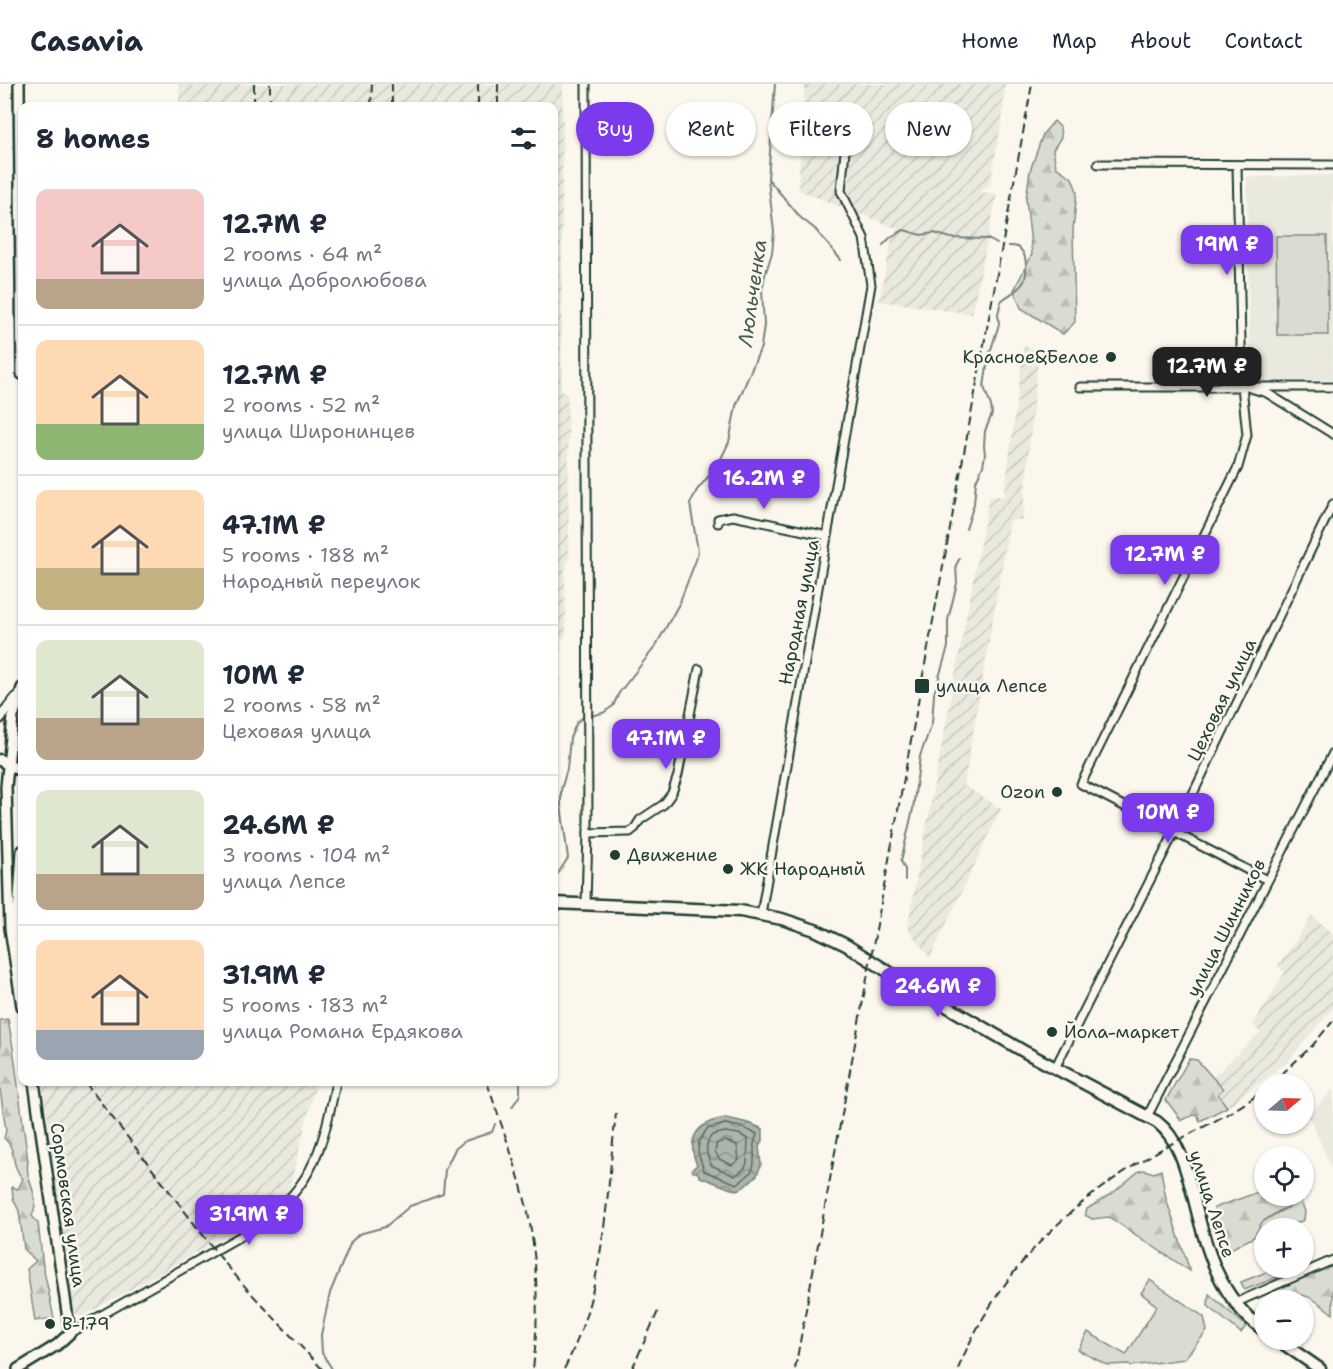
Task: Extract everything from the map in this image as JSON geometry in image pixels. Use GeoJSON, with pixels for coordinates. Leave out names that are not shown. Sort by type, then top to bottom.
{"type":"FeatureCollection","features":[{"type":"Feature","properties":{"kind":"main road"},"geometry":{"type":"LineString","coordinates":[[4,762],[18,769]]}},
{"type":"Feature","properties":{"kind":"main road","name":"улица Лепсе"},"geometry":{"type":"LineString","coordinates":[[558,903],[726,909],[761,914],[815,930],[846,945],[900,979],[1055,1068],[1147,1117],[1171,1135],[1183,1162],[1220,1280],[1235,1303],[1254,1321]]}},
{"type":"Feature","properties":{"kind":"main road"},"geometry":{"type":"LineString","coordinates":[[1292,1350],[1320,1369]]}},
{"type":"Feature","properties":{"kind":"street"},"geometry":{"type":"LineString","coordinates":[[19,84],[19,102]]}},
{"type":"Feature","properties":{"kind":"street"},"geometry":{"type":"LineString","coordinates":[[580,904],[588,833],[586,84]]}},
{"type":"Feature","properties":{"kind":"street","name":"Народная улица"},"geometry":{"type":"LineString","coordinates":[[761,914],[871,285],[864,238],[842,191],[845,156]]}},
{"type":"Feature","properties":{"kind":"street"},"geometry":{"type":"LineString","coordinates":[[1098,164],[1333,165]]}},
{"type":"Feature","properties":{"kind":"street"},"geometry":{"type":"LineString","coordinates":[[1237,166],[1242,386],[1247,435],[1238,467],[1081,784],[1267,880]]}},
{"type":"Feature","properties":{"kind":"street"},"geometry":{"type":"LineString","coordinates":[[1242,386],[1267,393],[1333,434]]}},
{"type":"Feature","properties":{"kind":"street"},"geometry":{"type":"LineString","coordinates":[[1080,387],[1333,387]]}},
{"type":"Feature","properties":{"kind":"street","name":"Цеховая улица"},"geometry":{"type":"LineString","coordinates":[[1055,1068],[1174,833],[1333,504]]}},
{"type":"Feature","properties":{"kind":"street"},"geometry":{"type":"LineString","coordinates":[[718,523],[718,519],[733,516],[828,536]]}},
{"type":"Feature","properties":{"kind":"street"},"geometry":{"type":"LineString","coordinates":[[588,833],[630,832],[640,820],[668,800],[678,775],[699,669]]}},
{"type":"Feature","properties":{"kind":"street"},"geometry":{"type":"LineString","coordinates":[[0,718],[18,693]]}},
{"type":"Feature","properties":{"kind":"street"},"geometry":{"type":"LineString","coordinates":[[18,701],[4,762],[10,928],[18,977]]}},
{"type":"Feature","properties":{"kind":"street","name":"улица Шинников"},"geometry":{"type":"LineString","coordinates":[[1147,1117],[1333,753]]}},
{"type":"Feature","properties":{"kind":"street"},"geometry":{"type":"LineString","coordinates":[[15,956],[18,935]]}},
{"type":"Feature","properties":{"kind":"street","name":"Сормовская улица"},"geometry":{"type":"LineString","coordinates":[[35,1086],[70,1333]]}},
{"type":"Feature","properties":{"kind":"street"},"geometry":{"type":"LineString","coordinates":[[18,1369],[56,1346],[70,1333],[246,1233],[286,1204],[307,1177],[319,1151],[335,1086]]}},
{"type":"Feature","properties":{"kind":"street"},"geometry":{"type":"LineString","coordinates":[[1235,1303],[1333,1260]]}},
{"type":"Feature","properties":{"kind":"shaded area"},"geometry":{"type":"Polygon","coordinates":[[[179,84],[563,84],[561,367],[563,376],[561,376],[561,390],[568,396],[569,558],[565,569],[566,635],[561,640],[558,714],[558,102],[179,102],[179,84]]]}},
{"type":"Feature","properties":{"kind":"shaded area"},"geometry":{"type":"Polygon","coordinates":[[[805,84],[1005,84],[1003,114],[990,184],[979,192],[997,194],[972,314],[879,301],[893,234],[898,229],[798,190],[800,156],[873,156],[873,102],[804,102],[805,84]]]}},
{"type":"Feature","properties":{"kind":"shaded area"},"geometry":{"type":"Polygon","coordinates":[[[1333,175],[1333,380],[1250,381],[1247,177],[1333,175]]]}},
{"type":"Feature","properties":{"kind":"shaded area"},"geometry":{"type":"Polygon","coordinates":[[[1024,346],[1039,350],[1022,520],[1010,520],[964,785],[1001,809],[930,958],[907,928],[989,497],[1004,496],[1024,346]]]}},
{"type":"Feature","properties":{"kind":"shaded area"},"geometry":{"type":"Polygon","coordinates":[[[1312,916],[1333,934],[1333,1008],[1287,1062],[1271,1074],[1254,1074],[1254,1087],[1227,1107],[1219,1094],[1201,1089],[1260,1032],[1253,1025],[1285,972],[1278,966],[1312,916]]]}},
{"type":"Feature","properties":{"kind":"shaded area"},"geometry":{"type":"Polygon","coordinates":[[[43,1086],[315,1086],[290,1186],[276,1208],[81,1317],[75,1313],[43,1086]]]}},
{"type":"Feature","properties":{"kind":"shaded area"},"geometry":{"type":"Polygon","coordinates":[[[1333,1089],[1333,1172],[1314,1128],[1314,1110],[1333,1089]]]}},
{"type":"Feature","properties":{"kind":"green space"},"geometry":{"type":"Polygon","coordinates":[[[1054,121],[1060,127],[1061,137],[1053,150],[1056,167],[1072,178],[1077,191],[1073,230],[1075,322],[1063,334],[1021,308],[1014,290],[1032,254],[1026,199],[1030,171],[1043,134],[1054,121]]]}},
{"type":"Feature","properties":{"kind":"green space"},"geometry":{"type":"Polygon","coordinates":[[[1276,236],[1327,236],[1328,335],[1277,335],[1276,236]]]}},
{"type":"Feature","properties":{"kind":"green space"},"geometry":{"type":"Polygon","coordinates":[[[8,1019],[28,1161],[28,1176],[35,1202],[32,1216],[38,1223],[43,1266],[55,1323],[48,1319],[35,1321],[27,1269],[36,1261],[24,1249],[19,1211],[13,1198],[12,1187],[18,1189],[23,1179],[16,1168],[11,1147],[4,1138],[6,1131],[0,1089],[0,1020],[8,1019]]]}},
{"type":"Feature","properties":{"kind":"green space"},"geometry":{"type":"Polygon","coordinates":[[[1189,1059],[1197,1060],[1223,1089],[1218,1094],[1227,1107],[1200,1121],[1197,1114],[1181,1120],[1166,1100],[1189,1059]]]}},
{"type":"Feature","properties":{"kind":"green space"},"geometry":{"type":"Polygon","coordinates":[[[1161,1170],[1166,1199],[1190,1271],[1109,1217],[1092,1219],[1085,1215],[1087,1209],[1114,1192],[1139,1171],[1154,1173],[1161,1170]]]}},
{"type":"Feature","properties":{"kind":"green space"},"geometry":{"type":"Polygon","coordinates":[[[1254,1194],[1254,1206],[1290,1206],[1268,1218],[1254,1218],[1254,1237],[1227,1251],[1214,1208],[1254,1194]]]}},
{"type":"Feature","properties":{"kind":"green space"},"geometry":{"type":"Polygon","coordinates":[[[1290,1206],[1303,1206],[1305,1211],[1304,1218],[1269,1218],[1290,1206]]]}},
{"type":"Feature","properties":{"kind":"green space"},"geometry":{"type":"Polygon","coordinates":[[[1333,1266],[1333,1314],[1314,1300],[1314,1290],[1273,1290],[1303,1278],[1314,1278],[1314,1274],[1333,1266]]]}},
{"type":"Feature","properties":{"kind":"green space"},"geometry":{"type":"Polygon","coordinates":[[[1254,1277],[1276,1278],[1244,1290],[1241,1282],[1254,1277]]]}},
{"type":"Feature","properties":{"kind":"green space"},"geometry":{"type":"Polygon","coordinates":[[[1150,1280],[1204,1317],[1207,1331],[1184,1359],[1131,1366],[1129,1364],[1107,1365],[1078,1350],[1088,1332],[1126,1355],[1157,1306],[1141,1293],[1150,1280]]]}},
{"type":"Feature","properties":{"kind":"green space"},"geometry":{"type":"Polygon","coordinates":[[[1209,1294],[1246,1326],[1241,1333],[1208,1306],[1209,1294]]]}},
{"type":"Feature","properties":{"kind":"water"},"geometry":{"type":"Polygon","coordinates":[[[725,1118],[763,1129],[763,1141],[759,1146],[761,1165],[757,1175],[738,1190],[700,1177],[692,1169],[697,1165],[693,1147],[696,1133],[708,1123],[725,1118]]]}},
{"type":"Feature","properties":{"kind":"waterway","name":"Люльченка"},"geometry":{"type":"LineString","coordinates":[[558,873],[568,858],[561,790],[567,769],[570,738],[577,722],[582,718],[603,713],[613,706],[619,693],[655,647],[679,604],[698,551],[690,504],[697,490],[718,465],[729,442],[736,406],[761,347],[764,325],[762,290],[772,253],[774,232],[768,179],[775,84]]}},
{"type":"Feature","properties":{"kind":"waterway"},"geometry":{"type":"LineString","coordinates":[[769,180],[841,260]]}},
{"type":"Feature","properties":{"kind":"waterway"},"geometry":{"type":"LineString","coordinates":[[883,245],[891,237],[904,230],[921,235],[934,233],[951,238],[988,239],[997,244]]}},
{"type":"Feature","properties":{"kind":"waterway"},"geometry":{"type":"LineString","coordinates":[[966,529],[974,504],[976,481],[983,466],[985,431],[992,414],[984,387],[988,359],[999,324],[998,314],[1001,301],[1021,286],[1026,275],[1026,261],[1023,253],[1018,247],[1008,246]]}},
{"type":"Feature","properties":{"kind":"waterway"},"geometry":{"type":"LineString","coordinates":[[905,880],[905,869],[901,861],[913,809],[920,756],[932,723],[934,694],[948,647],[948,620],[957,583],[956,565],[960,558]]}},
{"type":"Feature","properties":{"kind":"waterway"},"geometry":{"type":"LineString","coordinates":[[558,920],[559,907]]}},
{"type":"Feature","properties":{"kind":"waterway"},"geometry":{"type":"LineString","coordinates":[[512,1107],[520,1095],[520,1086]]}},
{"type":"Feature","properties":{"kind":"waterway"},"geometry":{"type":"LineString","coordinates":[[332,1369],[322,1353],[321,1335],[330,1293],[351,1242],[359,1234],[385,1227],[410,1206],[443,1194],[445,1170],[455,1149],[465,1141],[492,1132],[495,1124]]}},
{"type":"Feature","properties":{"kind":"railway"},"geometry":{"type":"LineString","coordinates":[[254,84],[254,102]]}},
{"type":"Feature","properties":{"kind":"railway"},"geometry":{"type":"LineString","coordinates":[[270,84],[270,102]]}},
{"type":"Feature","properties":{"kind":"railway"},"geometry":{"type":"LineString","coordinates":[[371,102],[372,84]]}},
{"type":"Feature","properties":{"kind":"railway"},"geometry":{"type":"LineString","coordinates":[[392,84],[392,102]]}},
{"type":"Feature","properties":{"kind":"railway"},"geometry":{"type":"LineString","coordinates":[[478,84],[478,102]]}},
{"type":"Feature","properties":{"kind":"railway"},"geometry":{"type":"LineString","coordinates":[[498,84],[498,102]]}},
{"type":"Feature","properties":{"kind":"railway"},"geometry":{"type":"LineString","coordinates":[[795,1369],[1032,84]]}},
{"type":"Feature","properties":{"kind":"railway"},"geometry":{"type":"LineString","coordinates":[[1282,1074],[1312,1046],[1333,1021]]}},
{"type":"Feature","properties":{"kind":"railway"},"geometry":{"type":"LineString","coordinates":[[88,1086],[223,1261],[322,1369]]}},
{"type":"Feature","properties":{"kind":"railway"},"geometry":{"type":"LineString","coordinates":[[488,1086],[519,1180],[531,1232],[536,1291],[533,1369]]}},
{"type":"Feature","properties":{"kind":"railway"},"geometry":{"type":"LineString","coordinates":[[958,1369],[992,1304],[1036,1246],[1061,1221],[1119,1176],[1254,1098]]}},
{"type":"Feature","properties":{"kind":"railway"},"geometry":{"type":"LineString","coordinates":[[564,1369],[578,1339],[596,1276],[602,1244],[616,1113]]}},
{"type":"Feature","properties":{"kind":"railway"},"geometry":{"type":"LineString","coordinates":[[632,1369],[659,1309]]}},
{"type":"Feature","properties":{"kind":"place","name":"Красное&Белое"},"geometry":{"type":"Point","coordinates":[1111,357]}},
{"type":"Feature","properties":{"kind":"place","name":"улица Лепсе"},"geometry":{"type":"Point","coordinates":[922,686]}},
{"type":"Feature","properties":{"kind":"place","name":"Ozon"},"geometry":{"type":"Point","coordinates":[1057,792]}},
{"type":"Feature","properties":{"kind":"place","name":"Движение"},"geometry":{"type":"Point","coordinates":[615,855]}},
{"type":"Feature","properties":{"kind":"place","name":"ЖК Народный"},"geometry":{"type":"Point","coordinates":[728,869]}},
{"type":"Feature","properties":{"kind":"place","name":"Йола-маркет"},"geometry":{"type":"Point","coordinates":[1052,1032]}},
{"type":"Feature","properties":{"kind":"place","name":"В-179"},"geometry":{"type":"Point","coordinates":[50,1324]}}]}
